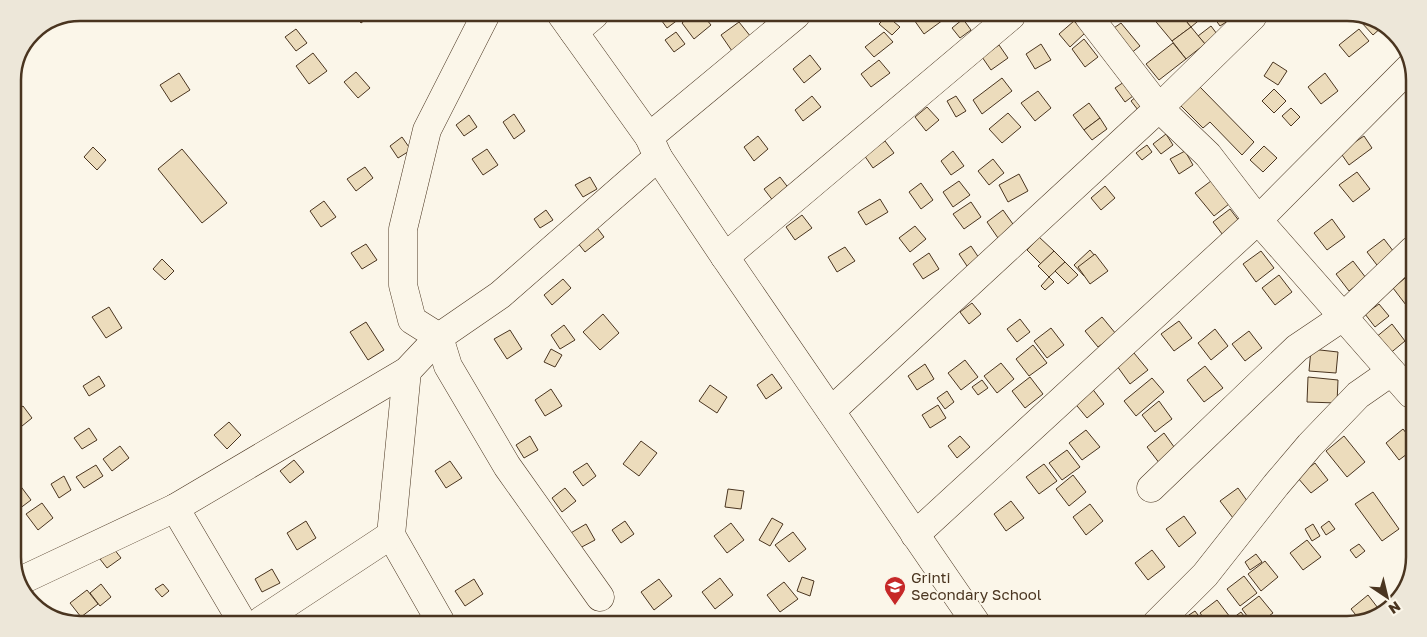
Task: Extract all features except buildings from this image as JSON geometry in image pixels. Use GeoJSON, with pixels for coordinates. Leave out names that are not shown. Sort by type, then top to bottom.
{"type":"FeatureCollection","features":[{"type":"Feature","properties":{"kind":"street"},"geometry":{"type":"LineString","coordinates":[[482,21],[427,130],[403,229],[403,285],[412,320],[439,337],[448,366],[507,466],[600,597]]}},
{"type":"Feature","properties":{"kind":"street"},"geometry":{"type":"LineString","coordinates":[[576,21],[725,257],[971,616]]}},
{"type":"Feature","properties":{"kind":"street"},"geometry":{"type":"LineString","coordinates":[[25,578],[175,508],[407,371],[439,337],[500,295],[654,147],[791,21]]}},
{"type":"Feature","properties":{"kind":"street"},"geometry":{"type":"LineString","coordinates":[[725,257],[1005,21]]}},
{"type":"Feature","properties":{"kind":"street"},"geometry":{"type":"LineString","coordinates":[[1092,21],[1159,108],[1208,155],[1258,220],[1406,388]]}},
{"type":"Feature","properties":{"kind":"street"},"geometry":{"type":"LineString","coordinates":[[831,411],[1159,108],[1248,21]]}},
{"type":"Feature","properties":{"kind":"street"},"geometry":{"type":"LineString","coordinates":[[915,535],[1258,220],[1405,72]]}},
{"type":"Feature","properties":{"kind":"street"},"geometry":{"type":"LineString","coordinates":[[1151,488],[1297,348],[1343,317],[1406,257]]}},
{"type":"Feature","properties":{"kind":"street"},"geometry":{"type":"LineString","coordinates":[[407,371],[391,535],[437,616]]}},
{"type":"Feature","properties":{"kind":"street"},"geometry":{"type":"LineString","coordinates":[[1164,616],[1205,575],[1310,445],[1358,394],[1391,372]]}},
{"type":"Feature","properties":{"kind":"street"},"geometry":{"type":"LineString","coordinates":[[175,508],[239,616]]}},
{"type":"Feature","properties":{"kind":"street"},"geometry":{"type":"LineString","coordinates":[[268,616],[391,535]]}},
{"type":"Feature","properties":{"kind":"place","name":"Grinti Secondary School"},"geometry":{"type":"Point","coordinates":[895,606]}}]}
